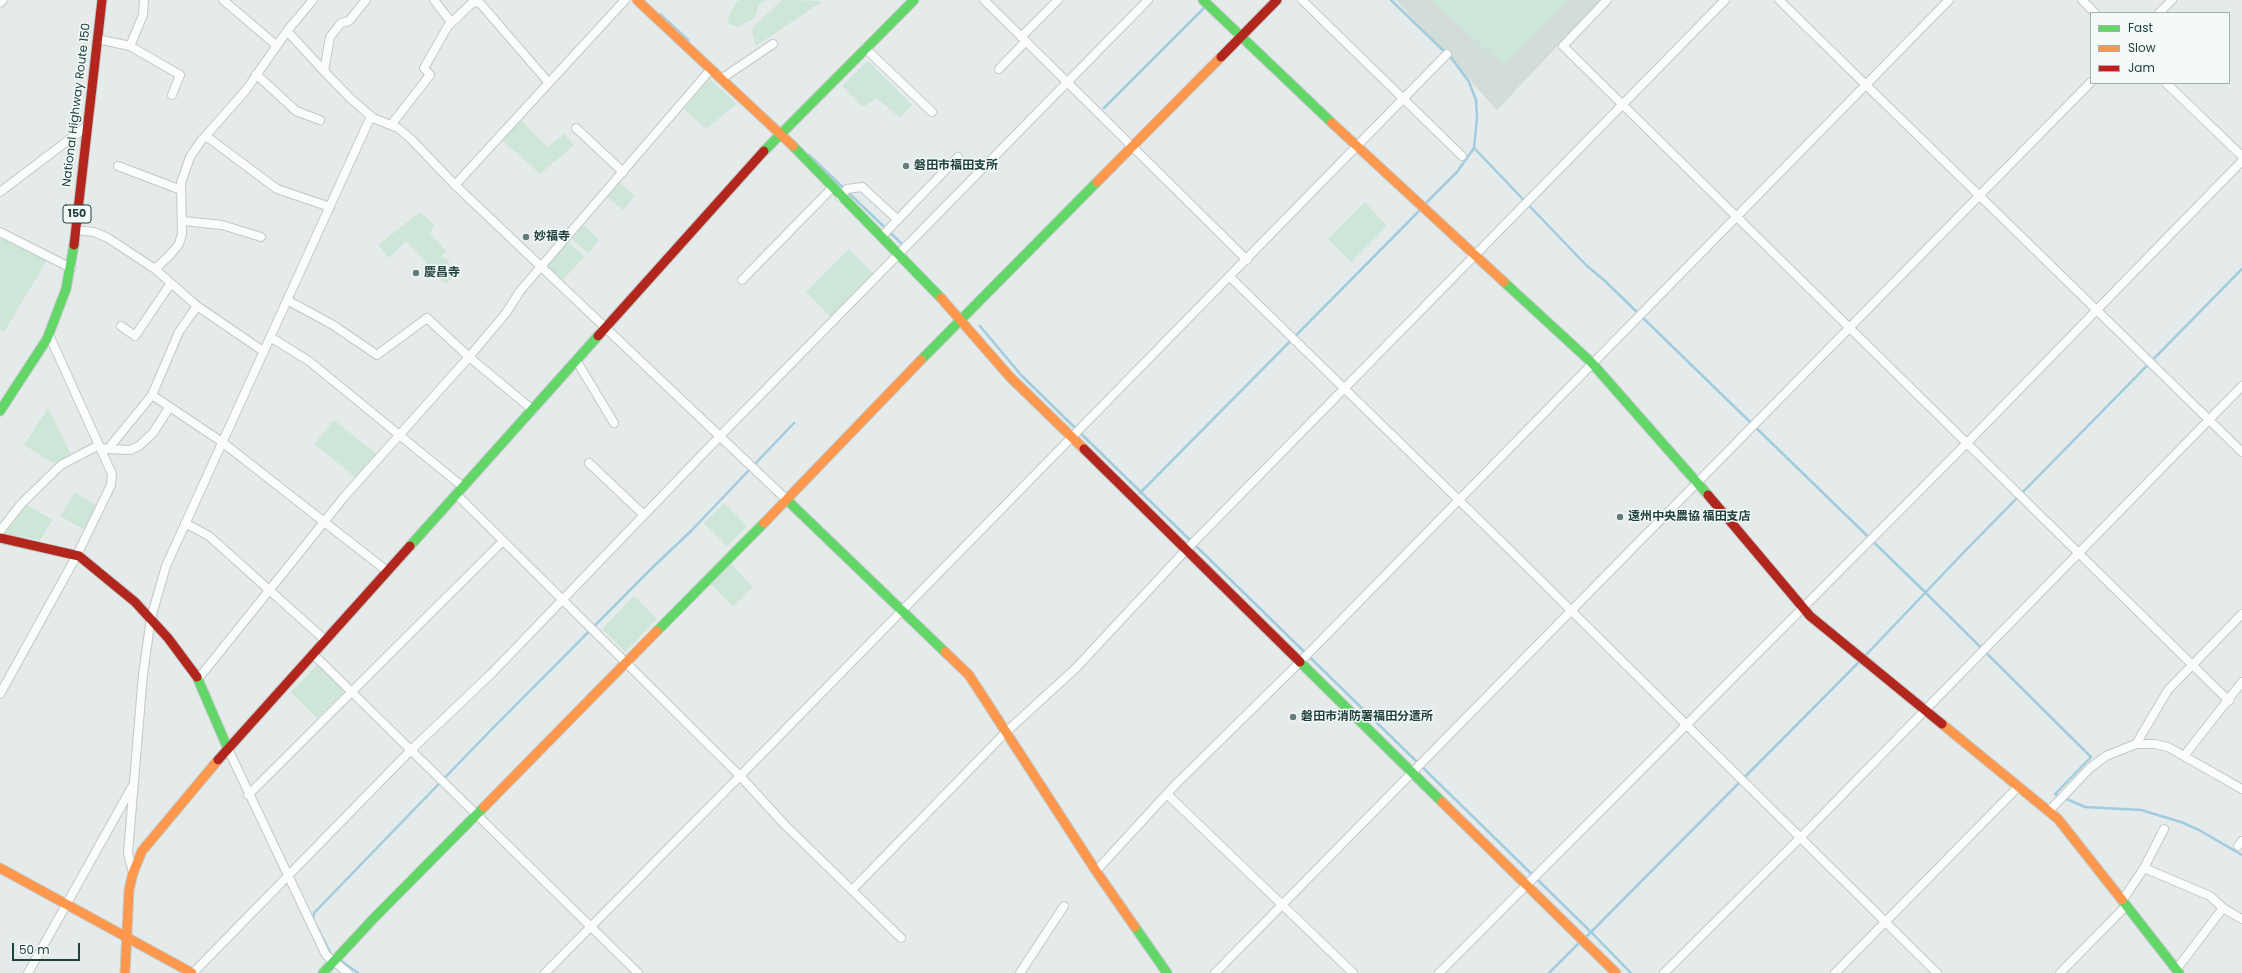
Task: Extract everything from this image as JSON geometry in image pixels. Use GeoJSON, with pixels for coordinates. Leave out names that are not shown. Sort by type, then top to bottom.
{"type":"FeatureCollection","features":[{"type":"Feature","properties":{"kind":"main road","name":"National Highway Route 150"},"geometry":{"type":"LineString","coordinates":[[0,411],[23,378],[49,335],[64,296],[71,268],[102,0]]}},
{"type":"Feature","properties":{"kind":"main road"},"geometry":{"type":"LineString","coordinates":[[637,0],[780,133],[961,319],[1010,377],[1299,663],[1616,973]]}},
{"type":"Feature","properties":{"kind":"main road"},"geometry":{"type":"LineString","coordinates":[[125,973],[132,873],[142,851],[228,749],[386,571],[457,495],[780,133],[914,0]]}},
{"type":"Feature","properties":{"kind":"main road"},"geometry":{"type":"LineString","coordinates":[[1204,0],[1358,147],[1591,362],[1697,482],[1802,607],[1825,631],[2058,819],[2177,971]]}},
{"type":"Feature","properties":{"kind":"main road"},"geometry":{"type":"LineString","coordinates":[[323,973],[332,962],[626,662],[787,500],[961,319],[1278,0]]}},
{"type":"Feature","properties":{"kind":"main road"},"geometry":{"type":"LineString","coordinates":[[787,500],[969,675],[1096,870],[1167,973]]}},
{"type":"Feature","properties":{"kind":"main road"},"geometry":{"type":"LineString","coordinates":[[0,538],[77,555],[151,618],[168,638],[198,679],[228,749]]}},
{"type":"Feature","properties":{"kind":"main road"},"geometry":{"type":"LineString","coordinates":[[0,868],[192,973]]}},
{"type":"Feature","properties":{"kind":"street"},"geometry":{"type":"LineString","coordinates":[[0,3],[3,0]]}},
{"type":"Feature","properties":{"kind":"street"},"geometry":{"type":"LineString","coordinates":[[130,46],[143,15],[144,0]]}},
{"type":"Feature","properties":{"kind":"street"},"geometry":{"type":"LineString","coordinates":[[224,0],[276,45]]}},
{"type":"Feature","properties":{"kind":"street"},"geometry":{"type":"LineString","coordinates":[[155,269],[179,244],[184,221],[181,183],[190,157],[206,136],[232,108],[276,45],[313,0]]}},
{"type":"Feature","properties":{"kind":"street"},"geometry":{"type":"LineString","coordinates":[[324,71],[330,37],[341,23],[349,21],[366,0]]}},
{"type":"Feature","properties":{"kind":"street"},"geometry":{"type":"LineString","coordinates":[[434,0],[451,22]]}},
{"type":"Feature","properties":{"kind":"street"},"geometry":{"type":"LineString","coordinates":[[455,185],[626,0]]}},
{"type":"Feature","properties":{"kind":"street"},"geometry":{"type":"LineString","coordinates":[[984,0],[1247,260]]}},
{"type":"Feature","properties":{"kind":"street"},"geometry":{"type":"LineString","coordinates":[[999,69],[1023,39],[1058,0]]}},
{"type":"Feature","properties":{"kind":"street"},"geometry":{"type":"LineString","coordinates":[[192,973],[289,876],[411,750],[492,673],[720,436],[1148,0]]}},
{"type":"Feature","properties":{"kind":"street"},"geometry":{"type":"LineString","coordinates":[[1302,0],[1462,156]]}},
{"type":"Feature","properties":{"kind":"street"},"geometry":{"type":"LineString","coordinates":[[1607,0],[1563,46],[2229,701]]}},
{"type":"Feature","properties":{"kind":"street"},"geometry":{"type":"LineString","coordinates":[[852,889],[1006,732],[1076,668],[1185,550],[1725,0]]}},
{"type":"Feature","properties":{"kind":"street"},"geometry":{"type":"LineString","coordinates":[[1779,0],[2208,421],[2242,452]]}},
{"type":"Feature","properties":{"kind":"street"},"geometry":{"type":"LineString","coordinates":[[1096,870],[1591,362],[1949,0]]}},
{"type":"Feature","properties":{"kind":"street"},"geometry":{"type":"LineString","coordinates":[[2082,0],[2094,12]]}},
{"type":"Feature","properties":{"kind":"street"},"geometry":{"type":"LineString","coordinates":[[2160,12],[2172,0]]}},
{"type":"Feature","properties":{"kind":"street"},"geometry":{"type":"LineString","coordinates":[[391,125],[430,75],[424,68],[451,22],[472,3],[479,2],[549,83]]}},
{"type":"Feature","properties":{"kind":"street"},"geometry":{"type":"LineString","coordinates":[[287,31],[350,98],[371,116],[391,125],[411,138],[455,185],[787,500]]}},
{"type":"Feature","properties":{"kind":"street"},"geometry":{"type":"LineString","coordinates":[[97,39],[130,46],[180,75],[172,95]]}},
{"type":"Feature","properties":{"kind":"street"},"geometry":{"type":"LineString","coordinates":[[721,79],[773,44]]}},
{"type":"Feature","properties":{"kind":"street"},"geometry":{"type":"LineString","coordinates":[[865,48],[932,112]]}},
{"type":"Feature","properties":{"kind":"street"},"geometry":{"type":"LineString","coordinates":[[545,973],[1358,147],[1447,54]]}},
{"type":"Feature","properties":{"kind":"street"},"geometry":{"type":"LineString","coordinates":[[198,679],[323,522],[399,433],[469,357],[506,313],[520,291],[540,266],[711,69]]}},
{"type":"Feature","properties":{"kind":"street"},"geometry":{"type":"LineString","coordinates":[[256,74],[296,111],[320,120]]}},
{"type":"Feature","properties":{"kind":"street"},"geometry":{"type":"LineString","coordinates":[[1215,973],[1571,613],[1697,482],[2090,83]]}},
{"type":"Feature","properties":{"kind":"street"},"geometry":{"type":"LineString","coordinates":[[2167,84],[2242,156]]}},
{"type":"Feature","properties":{"kind":"street"},"geometry":{"type":"LineString","coordinates":[[132,873],[128,853],[143,674],[151,618],[166,566],[371,116]]}},
{"type":"Feature","properties":{"kind":"street"},"geometry":{"type":"LineString","coordinates":[[0,192],[87,126]]}},
{"type":"Feature","properties":{"kind":"street"},"geometry":{"type":"LineString","coordinates":[[576,128],[623,172]]}},
{"type":"Feature","properties":{"kind":"street"},"geometry":{"type":"LineString","coordinates":[[206,136],[277,189],[330,207]]}},
{"type":"Feature","properties":{"kind":"street"},"geometry":{"type":"LineString","coordinates":[[881,237],[958,157]]}},
{"type":"Feature","properties":{"kind":"street"},"geometry":{"type":"LineString","coordinates":[[1439,973],[1685,724],[1967,443],[2242,161]]}},
{"type":"Feature","properties":{"kind":"street"},"geometry":{"type":"LineString","coordinates":[[118,166],[181,190]]}},
{"type":"Feature","properties":{"kind":"street"},"geometry":{"type":"LineString","coordinates":[[840,196],[847,189],[856,186],[862,187],[898,220]]}},
{"type":"Feature","properties":{"kind":"street"},"geometry":{"type":"LineString","coordinates":[[742,280],[832,188]]}},
{"type":"Feature","properties":{"kind":"street"},"geometry":{"type":"LineString","coordinates":[[184,221],[222,225],[261,237]]}},
{"type":"Feature","properties":{"kind":"street"},"geometry":{"type":"LineString","coordinates":[[75,230],[94,232],[108,238],[155,269],[197,306],[264,351]]}},
{"type":"Feature","properties":{"kind":"street"},"geometry":{"type":"LineString","coordinates":[[1,234],[71,268]]}},
{"type":"Feature","properties":{"kind":"street"},"geometry":{"type":"LineString","coordinates":[[1230,277],[1937,973]]}},
{"type":"Feature","properties":{"kind":"street"},"geometry":{"type":"LineString","coordinates":[[121,326],[135,336],[171,283]]}},
{"type":"Feature","properties":{"kind":"street"},"geometry":{"type":"LineString","coordinates":[[287,300],[333,324],[377,355],[427,318],[469,357],[533,410]]}},
{"type":"Feature","properties":{"kind":"street"},"geometry":{"type":"LineString","coordinates":[[0,530],[21,504],[61,465],[103,447],[152,395],[179,332],[197,306]]}},
{"type":"Feature","properties":{"kind":"street"},"geometry":{"type":"LineString","coordinates":[[0,694],[77,555],[111,484],[112,474],[103,447],[49,335]]}},
{"type":"Feature","properties":{"kind":"street"},"geometry":{"type":"LineString","coordinates":[[270,337],[309,361],[399,433],[463,487]]}},
{"type":"Feature","properties":{"kind":"street"},"geometry":{"type":"LineString","coordinates":[[576,360],[614,424]]}},
{"type":"Feature","properties":{"kind":"street"},"geometry":{"type":"LineString","coordinates":[[1664,973],[1800,838],[1923,710],[2242,386]]}},
{"type":"Feature","properties":{"kind":"street"},"geometry":{"type":"LineString","coordinates":[[152,395],[169,408],[222,442],[386,571]]}},
{"type":"Feature","properties":{"kind":"street"},"geometry":{"type":"LineString","coordinates":[[103,447],[130,450],[139,446],[153,433],[169,408]]}},
{"type":"Feature","properties":{"kind":"street"},"geometry":{"type":"LineString","coordinates":[[589,462],[644,515]]}},
{"type":"Feature","properties":{"kind":"street"},"geometry":{"type":"LineString","coordinates":[[457,495],[740,776],[785,825],[901,938]]}},
{"type":"Feature","properties":{"kind":"street"},"geometry":{"type":"LineString","coordinates":[[185,523],[209,536],[325,640]]}},
{"type":"Feature","properties":{"kind":"street"},"geometry":{"type":"LineString","coordinates":[[248,795],[503,541]]}},
{"type":"Feature","properties":{"kind":"street"},"geometry":{"type":"LineString","coordinates":[[2136,744],[2168,690],[2242,614]]}},
{"type":"Feature","properties":{"kind":"street"},"geometry":{"type":"LineString","coordinates":[[313,654],[638,973]]}},
{"type":"Feature","properties":{"kind":"street"},"geometry":{"type":"LineString","coordinates":[[2184,756],[2229,701],[2242,682]]}},
{"type":"Feature","properties":{"kind":"street"},"geometry":{"type":"LineString","coordinates":[[2049,811],[2090,768],[2106,756],[2136,744],[2155,744],[2168,747],[2242,788]]}},
{"type":"Feature","properties":{"kind":"street"},"geometry":{"type":"LineString","coordinates":[[228,749],[248,795],[289,876],[326,955],[332,962],[348,973]]}},
{"type":"Feature","properties":{"kind":"street"},"geometry":{"type":"LineString","coordinates":[[28,973],[65,904],[134,784]]}},
{"type":"Feature","properties":{"kind":"street"},"geometry":{"type":"LineString","coordinates":[[1835,973],[2019,786]]}},
{"type":"Feature","properties":{"kind":"street"},"geometry":{"type":"LineString","coordinates":[[1168,795],[1242,868],[1283,905],[1353,973]]}},
{"type":"Feature","properties":{"kind":"street"},"geometry":{"type":"LineString","coordinates":[[2060,973],[2124,904],[2164,829]]}},
{"type":"Feature","properties":{"kind":"street"},"geometry":{"type":"LineString","coordinates":[[2144,868],[2210,896],[2222,908],[2242,919]]}},
{"type":"Feature","properties":{"kind":"street"},"geometry":{"type":"LineString","coordinates":[[1020,973],[1064,906]]}},
{"type":"Feature","properties":{"kind":"street"},"geometry":{"type":"LineString","coordinates":[[2177,971],[2222,908]]}},
{"type":"Feature","properties":{"kind":"shaded area"},"geometry":{"type":"Polygon","coordinates":[[[1396,0],[1601,0],[1497,110],[1396,0]]]}},
{"type":"Feature","properties":{"kind":"green space"},"geometry":{"type":"Polygon","coordinates":[[[740,0],[765,0],[758,6],[755,18],[737,27],[729,24],[728,18],[736,2],[740,0]]]}},
{"type":"Feature","properties":{"kind":"green space"},"geometry":{"type":"Polygon","coordinates":[[[782,0],[823,1],[756,46],[751,29],[782,0]]]}},
{"type":"Feature","properties":{"kind":"green space"},"geometry":{"type":"Polygon","coordinates":[[[1431,0],[1568,0],[1503,65],[1431,0]]]}},
{"type":"Feature","properties":{"kind":"green space"},"geometry":{"type":"Polygon","coordinates":[[[868,61],[912,105],[900,118],[877,98],[863,107],[842,86],[868,61]]]}},
{"type":"Feature","properties":{"kind":"green space"},"geometry":{"type":"Polygon","coordinates":[[[709,78],[737,104],[706,129],[684,109],[709,78]]]}},
{"type":"Feature","properties":{"kind":"green space"},"geometry":{"type":"Polygon","coordinates":[[[520,119],[547,147],[564,134],[574,145],[540,174],[501,139],[520,119]]]}},
{"type":"Feature","properties":{"kind":"green space"},"geometry":{"type":"Polygon","coordinates":[[[618,182],[635,196],[623,210],[606,196],[618,182]]]}},
{"type":"Feature","properties":{"kind":"green space"},"geometry":{"type":"Polygon","coordinates":[[[1365,202],[1387,226],[1351,262],[1328,239],[1365,202]]]}},
{"type":"Feature","properties":{"kind":"green space"},"geometry":{"type":"Polygon","coordinates":[[[420,212],[435,225],[430,233],[446,251],[442,256],[450,262],[446,265],[454,276],[446,284],[406,241],[389,258],[378,245],[420,212]]]}},
{"type":"Feature","properties":{"kind":"green space"},"geometry":{"type":"Polygon","coordinates":[[[584,225],[599,240],[588,253],[572,239],[584,225]]]}},
{"type":"Feature","properties":{"kind":"green space"},"geometry":{"type":"Polygon","coordinates":[[[0,232],[49,257],[4,332],[0,330],[0,232]]]}},
{"type":"Feature","properties":{"kind":"green space"},"geometry":{"type":"Polygon","coordinates":[[[568,242],[584,257],[561,282],[545,267],[568,242]]]}},
{"type":"Feature","properties":{"kind":"green space"},"geometry":{"type":"Polygon","coordinates":[[[849,249],[878,278],[835,321],[806,292],[849,249]]]}},
{"type":"Feature","properties":{"kind":"green space"},"geometry":{"type":"Polygon","coordinates":[[[48,408],[71,454],[55,464],[24,445],[48,408]]]}},
{"type":"Feature","properties":{"kind":"green space"},"geometry":{"type":"Polygon","coordinates":[[[334,420],[379,456],[359,480],[314,444],[334,420]]]}},
{"type":"Feature","properties":{"kind":"green space"},"geometry":{"type":"Polygon","coordinates":[[[75,492],[100,508],[88,532],[60,516],[75,492]]]}},
{"type":"Feature","properties":{"kind":"green space"},"geometry":{"type":"Polygon","coordinates":[[[724,503],[747,526],[727,546],[704,523],[724,503]]]}},
{"type":"Feature","properties":{"kind":"green space"},"geometry":{"type":"Polygon","coordinates":[[[25,504],[53,520],[40,540],[6,535],[2,531],[25,504]]]}},
{"type":"Feature","properties":{"kind":"green space"},"geometry":{"type":"Polygon","coordinates":[[[730,563],[753,587],[733,607],[710,583],[730,563]]]}},
{"type":"Feature","properties":{"kind":"green space"},"geometry":{"type":"Polygon","coordinates":[[[634,596],[657,619],[625,652],[602,629],[634,596]]]}},
{"type":"Feature","properties":{"kind":"green space"},"geometry":{"type":"Polygon","coordinates":[[[321,661],[348,688],[317,718],[291,692],[321,661]]]}},
{"type":"Feature","properties":{"kind":"waterway"},"geometry":{"type":"LineString","coordinates":[[1391,0],[1453,60],[1469,82],[1476,100],[1477,118],[1474,148],[1457,172],[1424,205]]}},
{"type":"Feature","properties":{"kind":"waterway"},"geometry":{"type":"LineString","coordinates":[[1104,108],[1206,6]]}},
{"type":"Feature","properties":{"kind":"waterway"},"geometry":{"type":"LineString","coordinates":[[660,14],[688,40]]}},
{"type":"Feature","properties":{"kind":"waterway"},"geometry":{"type":"LineString","coordinates":[[1474,148],[1586,265],[1605,281],[1926,593],[2091,757],[2055,794],[2085,807],[2141,810],[2181,822],[2199,830],[2242,855]]}},
{"type":"Feature","properties":{"kind":"waterway"},"geometry":{"type":"LineString","coordinates":[[809,155],[901,243]]}},
{"type":"Feature","properties":{"kind":"waterway"},"geometry":{"type":"LineString","coordinates":[[1140,493],[1421,209]]}},
{"type":"Feature","properties":{"kind":"waterway"},"geometry":{"type":"LineString","coordinates":[[1864,657],[1964,552],[2242,269]]}},
{"type":"Feature","properties":{"kind":"waterway"},"geometry":{"type":"LineString","coordinates":[[980,326],[1021,375],[1591,932],[1631,973]]}},
{"type":"Feature","properties":{"kind":"waterway"},"geometry":{"type":"LineString","coordinates":[[331,954],[313,919],[314,913],[490,731],[654,566],[691,531],[794,423]]}},
{"type":"Feature","properties":{"kind":"waterway"},"geometry":{"type":"LineString","coordinates":[[1585,938],[1861,660]]}},
{"type":"Feature","properties":{"kind":"waterway"},"geometry":{"type":"LineString","coordinates":[[1549,973],[1580,942]]}},
{"type":"Feature","properties":{"kind":"waterway"},"geometry":{"type":"LineString","coordinates":[[340,960],[358,973]]}},
{"type":"Feature","properties":{"kind":"traffic: fast"},"geometry":{"type":"LineString","coordinates":[[764,151],[914,0]]}},
{"type":"Feature","properties":{"kind":"traffic: fast"},"geometry":{"type":"LineString","coordinates":[[1203,0],[1332,123]]}},
{"type":"Feature","properties":{"kind":"traffic: fast"},"geometry":{"type":"LineString","coordinates":[[793,146],[941,298]]}},
{"type":"Feature","properties":{"kind":"traffic: fast"},"geometry":{"type":"LineString","coordinates":[[921,360],[1097,182]]}},
{"type":"Feature","properties":{"kind":"traffic: fast"},"geometry":{"type":"LineString","coordinates":[[0,411],[47,339],[66,289],[74,245]]}},
{"type":"Feature","properties":{"kind":"traffic: fast"},"geometry":{"type":"LineString","coordinates":[[1504,282],[1591,362],[1708,495]]}},
{"type":"Feature","properties":{"kind":"traffic: fast"},"geometry":{"type":"LineString","coordinates":[[410,546],[598,336]]}},
{"type":"Feature","properties":{"kind":"traffic: fast"},"geometry":{"type":"LineString","coordinates":[[787,500],[945,652]]}},
{"type":"Feature","properties":{"kind":"traffic: fast"},"geometry":{"type":"LineString","coordinates":[[657,631],[764,523]]}},
{"type":"Feature","properties":{"kind":"traffic: fast"},"geometry":{"type":"LineString","coordinates":[[1300,662],[1442,802]]}},
{"type":"Feature","properties":{"kind":"traffic: fast"},"geometry":{"type":"LineString","coordinates":[[197,677],[228,749]]}},
{"type":"Feature","properties":{"kind":"traffic: fast"},"geometry":{"type":"LineString","coordinates":[[323,973],[374,918],[484,807]]}},
{"type":"Feature","properties":{"kind":"traffic: fast"},"geometry":{"type":"LineString","coordinates":[[2122,900],[2179,973]]}},
{"type":"Feature","properties":{"kind":"traffic: fast"},"geometry":{"type":"LineString","coordinates":[[1135,927],[1167,973]]}},
{"type":"Feature","properties":{"kind":"traffic: slow"},"geometry":{"type":"LineString","coordinates":[[637,0],[793,146]]}},
{"type":"Feature","properties":{"kind":"traffic: slow"},"geometry":{"type":"LineString","coordinates":[[1097,182],[1221,57]]}},
{"type":"Feature","properties":{"kind":"traffic: slow"},"geometry":{"type":"LineString","coordinates":[[1332,123],[1504,282]]}},
{"type":"Feature","properties":{"kind":"traffic: slow"},"geometry":{"type":"LineString","coordinates":[[941,298],[1010,377],[1084,449]]}},
{"type":"Feature","properties":{"kind":"traffic: slow"},"geometry":{"type":"LineString","coordinates":[[764,523],[921,360]]}},
{"type":"Feature","properties":{"kind":"traffic: slow"},"geometry":{"type":"LineString","coordinates":[[484,807],[657,631]]}},
{"type":"Feature","properties":{"kind":"traffic: slow"},"geometry":{"type":"LineString","coordinates":[[945,652],[969,675],[1096,871],[1135,927]]}},
{"type":"Feature","properties":{"kind":"traffic: slow"},"geometry":{"type":"LineString","coordinates":[[1942,724],[2058,819],[2122,900]]}},
{"type":"Feature","properties":{"kind":"traffic: slow"},"geometry":{"type":"LineString","coordinates":[[125,973],[129,890],[133,873],[142,851],[218,760]]}},
{"type":"Feature","properties":{"kind":"traffic: slow"},"geometry":{"type":"LineString","coordinates":[[1442,802],[1616,973]]}},
{"type":"Feature","properties":{"kind":"traffic: slow"},"geometry":{"type":"LineString","coordinates":[[0,868],[192,973]]}},
{"type":"Feature","properties":{"kind":"traffic: jam"},"geometry":{"type":"LineString","coordinates":[[74,245],[102,0]]}},
{"type":"Feature","properties":{"kind":"traffic: jam"},"geometry":{"type":"LineString","coordinates":[[1221,57],[1277,0]]}},
{"type":"Feature","properties":{"kind":"traffic: jam"},"geometry":{"type":"LineString","coordinates":[[598,336],[764,151]]}},
{"type":"Feature","properties":{"kind":"traffic: jam"},"geometry":{"type":"LineString","coordinates":[[1084,449],[1300,662]]}},
{"type":"Feature","properties":{"kind":"traffic: jam"},"geometry":{"type":"LineString","coordinates":[[1708,495],[1810,616],[1942,724]]}},
{"type":"Feature","properties":{"kind":"traffic: jam"},"geometry":{"type":"LineString","coordinates":[[0,538],[79,556],[135,602],[168,638],[197,677]]}},
{"type":"Feature","properties":{"kind":"traffic: jam"},"geometry":{"type":"LineString","coordinates":[[218,760],[410,546]]}},
{"type":"Feature","properties":{"kind":"place","name":"磐田市福田支所"},"geometry":{"type":"Point","coordinates":[906,166]}},
{"type":"Feature","properties":{"kind":"place","name":"妙福寺"},"geometry":{"type":"Point","coordinates":[526,237]}},
{"type":"Feature","properties":{"kind":"place","name":"慶昌寺"},"geometry":{"type":"Point","coordinates":[416,273]}},
{"type":"Feature","properties":{"kind":"place","name":"遠州中央農協 福田支店"},"geometry":{"type":"Point","coordinates":[1620,517]}},
{"type":"Feature","properties":{"kind":"place","name":"磐田市消防署福田分遣所"},"geometry":{"type":"Point","coordinates":[1293,717]}}]}
